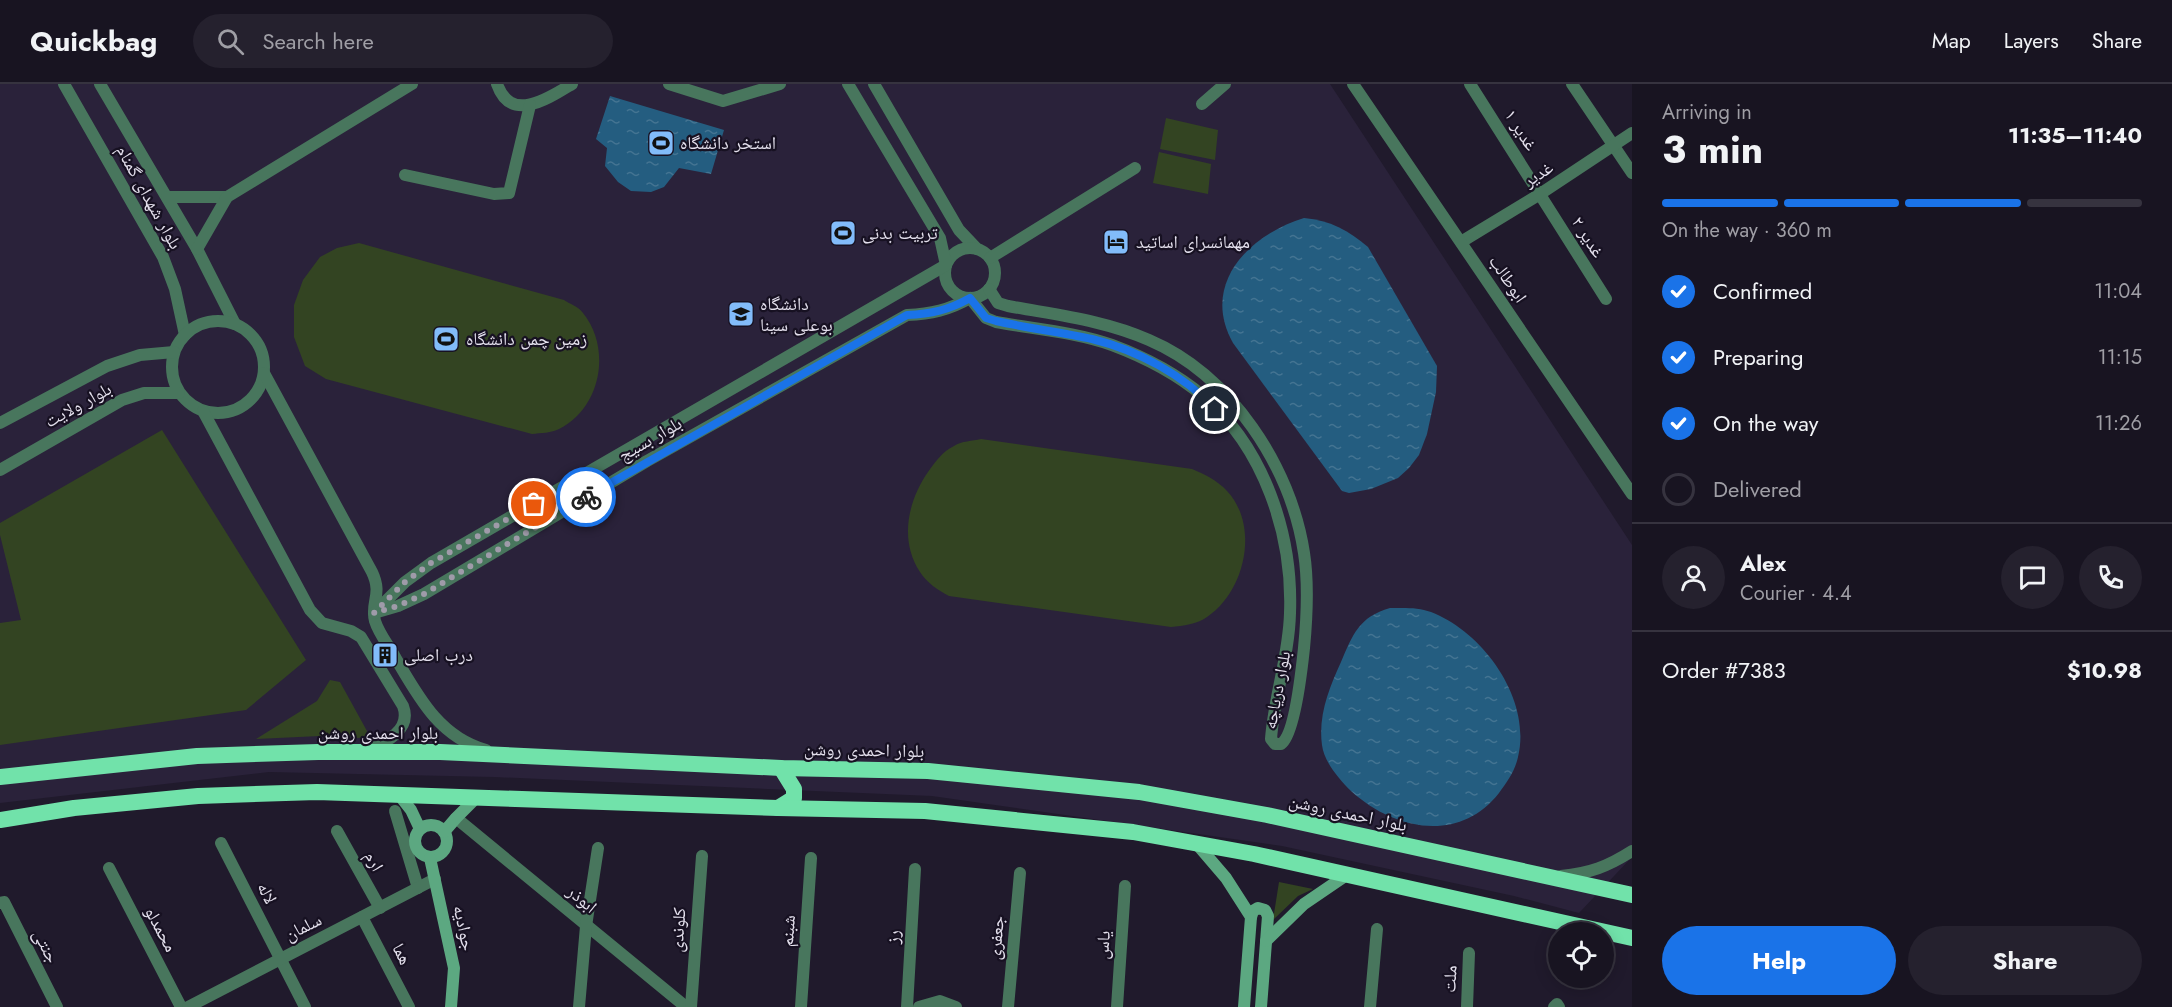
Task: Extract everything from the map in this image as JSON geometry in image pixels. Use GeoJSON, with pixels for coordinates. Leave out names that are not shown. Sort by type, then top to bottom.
{"type":"FeatureCollection","features":[{"type":"Feature","properties":{"kind":"highway","name":"بلوار احمدی روشن"},"geometry":{"type":"LineString","coordinates":[[84,769],[197,756],[440,752],[781,768],[928,771],[1139,792],[1267,815],[1632,895]]}},
{"type":"Feature","properties":{"kind":"highway"},"geometry":{"type":"LineString","coordinates":[[778,808],[794,798],[794,789],[781,768]]}},
{"type":"Feature","properties":{"kind":"highway"},"geometry":{"type":"LineString","coordinates":[[0,777],[84,769]]}},
{"type":"Feature","properties":{"kind":"highway"},"geometry":{"type":"LineString","coordinates":[[0,787],[84,769]]}},
{"type":"Feature","properties":{"kind":"highway"},"geometry":{"type":"LineString","coordinates":[[0,820],[74,808],[210,796],[317,792],[397,804],[476,799],[925,811],[1133,832],[1196,843],[1271,857],[1632,938]]}},
{"type":"Feature","properties":{"kind":"highway"},"geometry":{"type":"LineString","coordinates":[[0,830],[74,808]]}},
{"type":"Feature","properties":{"kind":"main road"},"geometry":{"type":"LineString","coordinates":[[444,832],[476,799]]}},
{"type":"Feature","properties":{"kind":"main road"},"geometry":{"type":"LineString","coordinates":[[397,804],[411,810],[420,829]]}},
{"type":"Feature","properties":{"kind":"main road"},"geometry":{"type":"LineString","coordinates":[[433,825],[440,827],[444,832],[446,846],[443,852],[430,858],[423,856],[417,850],[416,835],[420,829],[433,825]]}},
{"type":"Feature","properties":{"kind":"main road"},"geometry":{"type":"LineString","coordinates":[[1196,843],[1226,878],[1251,917]]}},
{"type":"Feature","properties":{"kind":"main road","name":"جوادیه"},"geometry":{"type":"LineString","coordinates":[[430,858],[454,968],[451,1007]]}},
{"type":"Feature","properties":{"kind":"main road"},"geometry":{"type":"LineString","coordinates":[[1266,941],[1304,904],[1348,874]]}},
{"type":"Feature","properties":{"kind":"main road"},"geometry":{"type":"LineString","coordinates":[[1244,1007],[1251,917],[1253,910],[1258,908],[1265,910],[1268,916],[1261,1007]]}},
{"type":"Feature","properties":{"kind":"street","name":"بلوار شهدای گمنام"},"geometry":{"type":"LineString","coordinates":[[64,84],[164,257],[175,289],[185,336]]}},
{"type":"Feature","properties":{"kind":"street","name":"بلوار شهدای گمنام"},"geometry":{"type":"LineString","coordinates":[[100,84],[197,249],[235,324]]}},
{"type":"Feature","properties":{"kind":"street"},"geometry":{"type":"LineString","coordinates":[[197,249],[227,197],[412,84]]}},
{"type":"Feature","properties":{"kind":"street"},"geometry":{"type":"LineString","coordinates":[[497,84],[504,96],[520,105],[530,105],[545,100],[572,84]]}},
{"type":"Feature","properties":{"kind":"street"},"geometry":{"type":"LineString","coordinates":[[669,84],[723,101],[780,84]]}},
{"type":"Feature","properties":{"kind":"street"},"geometry":{"type":"LineString","coordinates":[[848,84],[940,238],[946,265],[945,273],[950,288],[955,293],[970,298],[984,294],[989,290],[995,274],[990,258],[977,249],[959,230],[874,84]]}},
{"type":"Feature","properties":{"kind":"street"},"geometry":{"type":"LineString","coordinates":[[1202,104],[1225,84]]}},
{"type":"Feature","properties":{"kind":"street","name":"ابوطالب"},"geometry":{"type":"LineString","coordinates":[[1353,84],[1631,491]]}},
{"type":"Feature","properties":{"kind":"street","name":"غدیر ۱"},"geometry":{"type":"LineString","coordinates":[[1470,84],[1540,194]]}},
{"type":"Feature","properties":{"kind":"street"},"geometry":{"type":"LineString","coordinates":[[1572,84],[1632,173]]}},
{"type":"Feature","properties":{"kind":"street"},"geometry":{"type":"LineString","coordinates":[[405,175],[494,194],[509,193],[530,105]]}},
{"type":"Feature","properties":{"kind":"street","name":"غدیر"},"geometry":{"type":"LineString","coordinates":[[1461,242],[1540,194],[1632,133]]}},
{"type":"Feature","properties":{"kind":"street"},"geometry":{"type":"LineString","coordinates":[[990,258],[1136,168]]}},
{"type":"Feature","properties":{"kind":"street","name":"غدیر ۲"},"geometry":{"type":"LineString","coordinates":[[1540,194],[1606,299]]}},
{"type":"Feature","properties":{"kind":"street"},"geometry":{"type":"LineString","coordinates":[[167,197],[227,197]]}},
{"type":"Feature","properties":{"kind":"street"},"geometry":{"type":"LineString","coordinates":[[946,265],[955,253],[962,249],[977,249]]}},
{"type":"Feature","properties":{"kind":"street","name":"بلوار بسیج"},"geometry":{"type":"LineString","coordinates":[[374,613],[405,582],[431,563],[946,265]]}},
{"type":"Feature","properties":{"kind":"street","name":"بلوار دریاچه"},"geometry":{"type":"LineString","coordinates":[[970,298],[986,318],[1100,342],[1125,350],[1156,365],[1204,396],[1243,442],[1270,492],[1286,549],[1290,614],[1271,739],[1275,744],[1281,744],[1287,738],[1291,725],[1303,661],[1307,623],[1306,570],[1293,508],[1276,469],[1255,432],[1237,408],[1182,357],[1141,337],[1096,322],[998,303],[989,290]]}},
{"type":"Feature","properties":{"kind":"street","name":"بلوار بسیج"},"geometry":{"type":"LineString","coordinates":[[374,613],[398,606],[424,594],[647,461],[907,315],[951,309],[970,298]]}},
{"type":"Feature","properties":{"kind":"street"},"geometry":{"type":"LineString","coordinates":[[215,321],[235,324],[252,336],[264,359],[264,373],[259,388],[250,401],[237,410],[222,414],[202,411],[188,403],[179,393],[173,380],[171,366],[174,352],[185,336],[202,324],[215,321]]}},
{"type":"Feature","properties":{"kind":"street","name":"بلوار ولایت"},"geometry":{"type":"LineString","coordinates":[[0,423],[107,366],[140,355],[174,352]]}},
{"type":"Feature","properties":{"kind":"street"},"geometry":{"type":"LineString","coordinates":[[264,373],[374,578],[378,591],[374,613],[377,626],[415,691],[440,724],[450,733],[471,745],[511,755]]}},
{"type":"Feature","properties":{"kind":"street","name":"بلوار ولایت"},"geometry":{"type":"LineString","coordinates":[[0,470],[122,400],[144,393],[179,393]]}},
{"type":"Feature","properties":{"kind":"street"},"geometry":{"type":"LineString","coordinates":[[202,411],[310,610],[322,623],[351,631],[361,637],[403,706],[406,715],[400,729],[388,740],[363,752]]}},
{"type":"Feature","properties":{"kind":"street"},"geometry":{"type":"LineString","coordinates":[[397,804],[418,888]]}},
{"type":"Feature","properties":{"kind":"street","name":"ابوذر"},"geometry":{"type":"LineString","coordinates":[[456,818],[686,1007]]}},
{"type":"Feature","properties":{"kind":"street","name":"ارم"},"geometry":{"type":"LineString","coordinates":[[337,831],[380,908]]}},
{"type":"Feature","properties":{"kind":"street","name":"لاله"},"geometry":{"type":"LineString","coordinates":[[221,843],[305,1007]]}},
{"type":"Feature","properties":{"kind":"street"},"geometry":{"type":"LineString","coordinates":[[579,1007],[586,926],[598,848]]}},
{"type":"Feature","properties":{"kind":"street"},"geometry":{"type":"LineString","coordinates":[[1552,877],[1587,873],[1613,863],[1632,851]]}},
{"type":"Feature","properties":{"kind":"street","name":"کلوندی"},"geometry":{"type":"LineString","coordinates":[[691,1007],[702,856]]}},
{"type":"Feature","properties":{"kind":"street","name":"شبنم"},"geometry":{"type":"LineString","coordinates":[[801,1007],[811,858]]}},
{"type":"Feature","properties":{"kind":"street","name":"محمدلو"},"geometry":{"type":"LineString","coordinates":[[109,868],[182,1007]]}},
{"type":"Feature","properties":{"kind":"street","name":"رز"},"geometry":{"type":"LineString","coordinates":[[908,1007],[915,869]]}},
{"type":"Feature","properties":{"kind":"street","name":"جعفری"},"geometry":{"type":"LineString","coordinates":[[1008,1007],[1020,873]]}},
{"type":"Feature","properties":{"kind":"street","name":"سلمان"},"geometry":{"type":"LineString","coordinates":[[188,1007],[435,879]]}},
{"type":"Feature","properties":{"kind":"street","name":"یاس"},"geometry":{"type":"LineString","coordinates":[[1117,1007],[1125,886]]}},
{"type":"Feature","properties":{"kind":"street","name":"جنتی"},"geometry":{"type":"LineString","coordinates":[[2,902],[57,1007]]}},
{"type":"Feature","properties":{"kind":"street","name":"هما"},"geometry":{"type":"LineString","coordinates":[[362,917],[409,1007]]}},
{"type":"Feature","properties":{"kind":"street"},"geometry":{"type":"LineString","coordinates":[[1370,1007],[1377,929]]}},
{"type":"Feature","properties":{"kind":"street","name":"ملت"},"geometry":{"type":"LineString","coordinates":[[1467,1007],[1469,953]]}},
{"type":"Feature","properties":{"kind":"street"},"geometry":{"type":"LineString","coordinates":[[919,1007],[940,1000],[956,1007]]}},
{"type":"Feature","properties":{"kind":"shaded area","name":"دانشگاه بوعلی سینا"},"geometry":{"type":"Polygon","coordinates":[[[0,84],[1330,84],[1632,545],[1632,857],[1579,913],[1514,896],[1282,846],[932,796],[494,777],[269,772],[0,803],[0,84]]]}},
{"type":"Feature","properties":{"kind":"green space"},"geometry":{"type":"Polygon","coordinates":[[[1166,118],[1218,130],[1215,160],[1160,149],[1166,118]]]}},
{"type":"Feature","properties":{"kind":"green space"},"geometry":{"type":"Polygon","coordinates":[[[1159,152],[1211,164],[1208,194],[1153,183],[1159,152]]]}},
{"type":"Feature","properties":{"kind":"green space","name":"زمین چمن دانشگاه"},"geometry":{"type":"Polygon","coordinates":[[[359,243],[564,300],[579,309],[592,327],[599,360],[598,377],[585,407],[559,429],[532,434],[326,379],[305,366],[294,337],[294,305],[303,280],[320,257],[337,248],[359,243]]]}},
{"type":"Feature","properties":{"kind":"green space"},"geometry":{"type":"Polygon","coordinates":[[[162,430],[306,660],[246,710],[0,745],[0,623],[21,620],[0,535],[0,523],[162,430]]]}},
{"type":"Feature","properties":{"kind":"green space"},"geometry":{"type":"Polygon","coordinates":[[[981,439],[1192,469],[1210,478],[1227,491],[1237,505],[1243,522],[1244,558],[1231,592],[1207,617],[1190,624],[1171,627],[949,596],[929,583],[913,560],[908,534],[911,508],[921,483],[933,464],[943,454],[960,443],[981,439]]]}},
{"type":"Feature","properties":{"kind":"green space"},"geometry":{"type":"Polygon","coordinates":[[[330,680],[340,682],[367,731],[365,737],[341,735],[256,739],[317,701],[330,680]]]}},
{"type":"Feature","properties":{"kind":"green space"},"geometry":{"type":"Polygon","coordinates":[[[1279,882],[1313,889],[1298,896],[1273,920],[1279,882]]]}},
{"type":"Feature","properties":{"kind":"water","name":"استخر دانشگاه"},"geometry":{"type":"Polygon","coordinates":[[[610,96],[724,130],[711,174],[679,168],[664,187],[651,192],[631,191],[618,182],[605,166],[607,148],[596,139],[610,96]]]}},
{"type":"Feature","properties":{"kind":"water"},"geometry":{"type":"Polygon","coordinates":[[[1304,218],[1339,227],[1368,247],[1437,366],[1436,392],[1427,434],[1419,455],[1398,478],[1371,489],[1349,493],[1342,491],[1233,343],[1224,321],[1222,301],[1226,282],[1236,265],[1249,249],[1265,236],[1304,218]]]}},
{"type":"Feature","properties":{"kind":"water"},"geometry":{"type":"Polygon","coordinates":[[[1390,608],[1426,610],[1450,622],[1468,635],[1485,651],[1499,670],[1518,713],[1520,735],[1517,762],[1499,793],[1483,809],[1465,820],[1446,825],[1426,826],[1387,815],[1351,791],[1333,770],[1323,751],[1321,734],[1323,713],[1332,682],[1349,643],[1358,628],[1371,616],[1390,608]]]}},
{"type":"Feature","properties":{"kind":"way so far"},"geometry":{"type":"LineString","coordinates":[[534,504],[431,563],[405,582],[374,613],[409,602],[424,594],[586,497]]}},
{"type":"Feature","properties":{"kind":"place","name":"استخر دانشگاه"},"geometry":{"type":"Point","coordinates":[661,143]}},
{"type":"Feature","properties":{"kind":"place","name":"تربیت بدنی"},"geometry":{"type":"Point","coordinates":[843,233]}},
{"type":"Feature","properties":{"kind":"place","name":"مهمانسرای اساتید"},"geometry":{"type":"Point","coordinates":[1116,242]}},
{"type":"Feature","properties":{"kind":"place","name":"دانشگاه بوعلی سینا"},"geometry":{"type":"Point","coordinates":[741,314]}},
{"type":"Feature","properties":{"kind":"place","name":"زمین چمن دانشگاه"},"geometry":{"type":"Point","coordinates":[446,339]}},
{"type":"Feature","properties":{"kind":"place","name":"درب اصلی"},"geometry":{"type":"Point","coordinates":[385,655]}},
{"type":"Feature","properties":{"kind":"route"},"geometry":{"type":"LineString","coordinates":[[586,497],[907,315],[951,309],[970,298],[986,318],[1092,339],[1125,350],[1182,381],[1204,396],[1215,409]]}}]}
